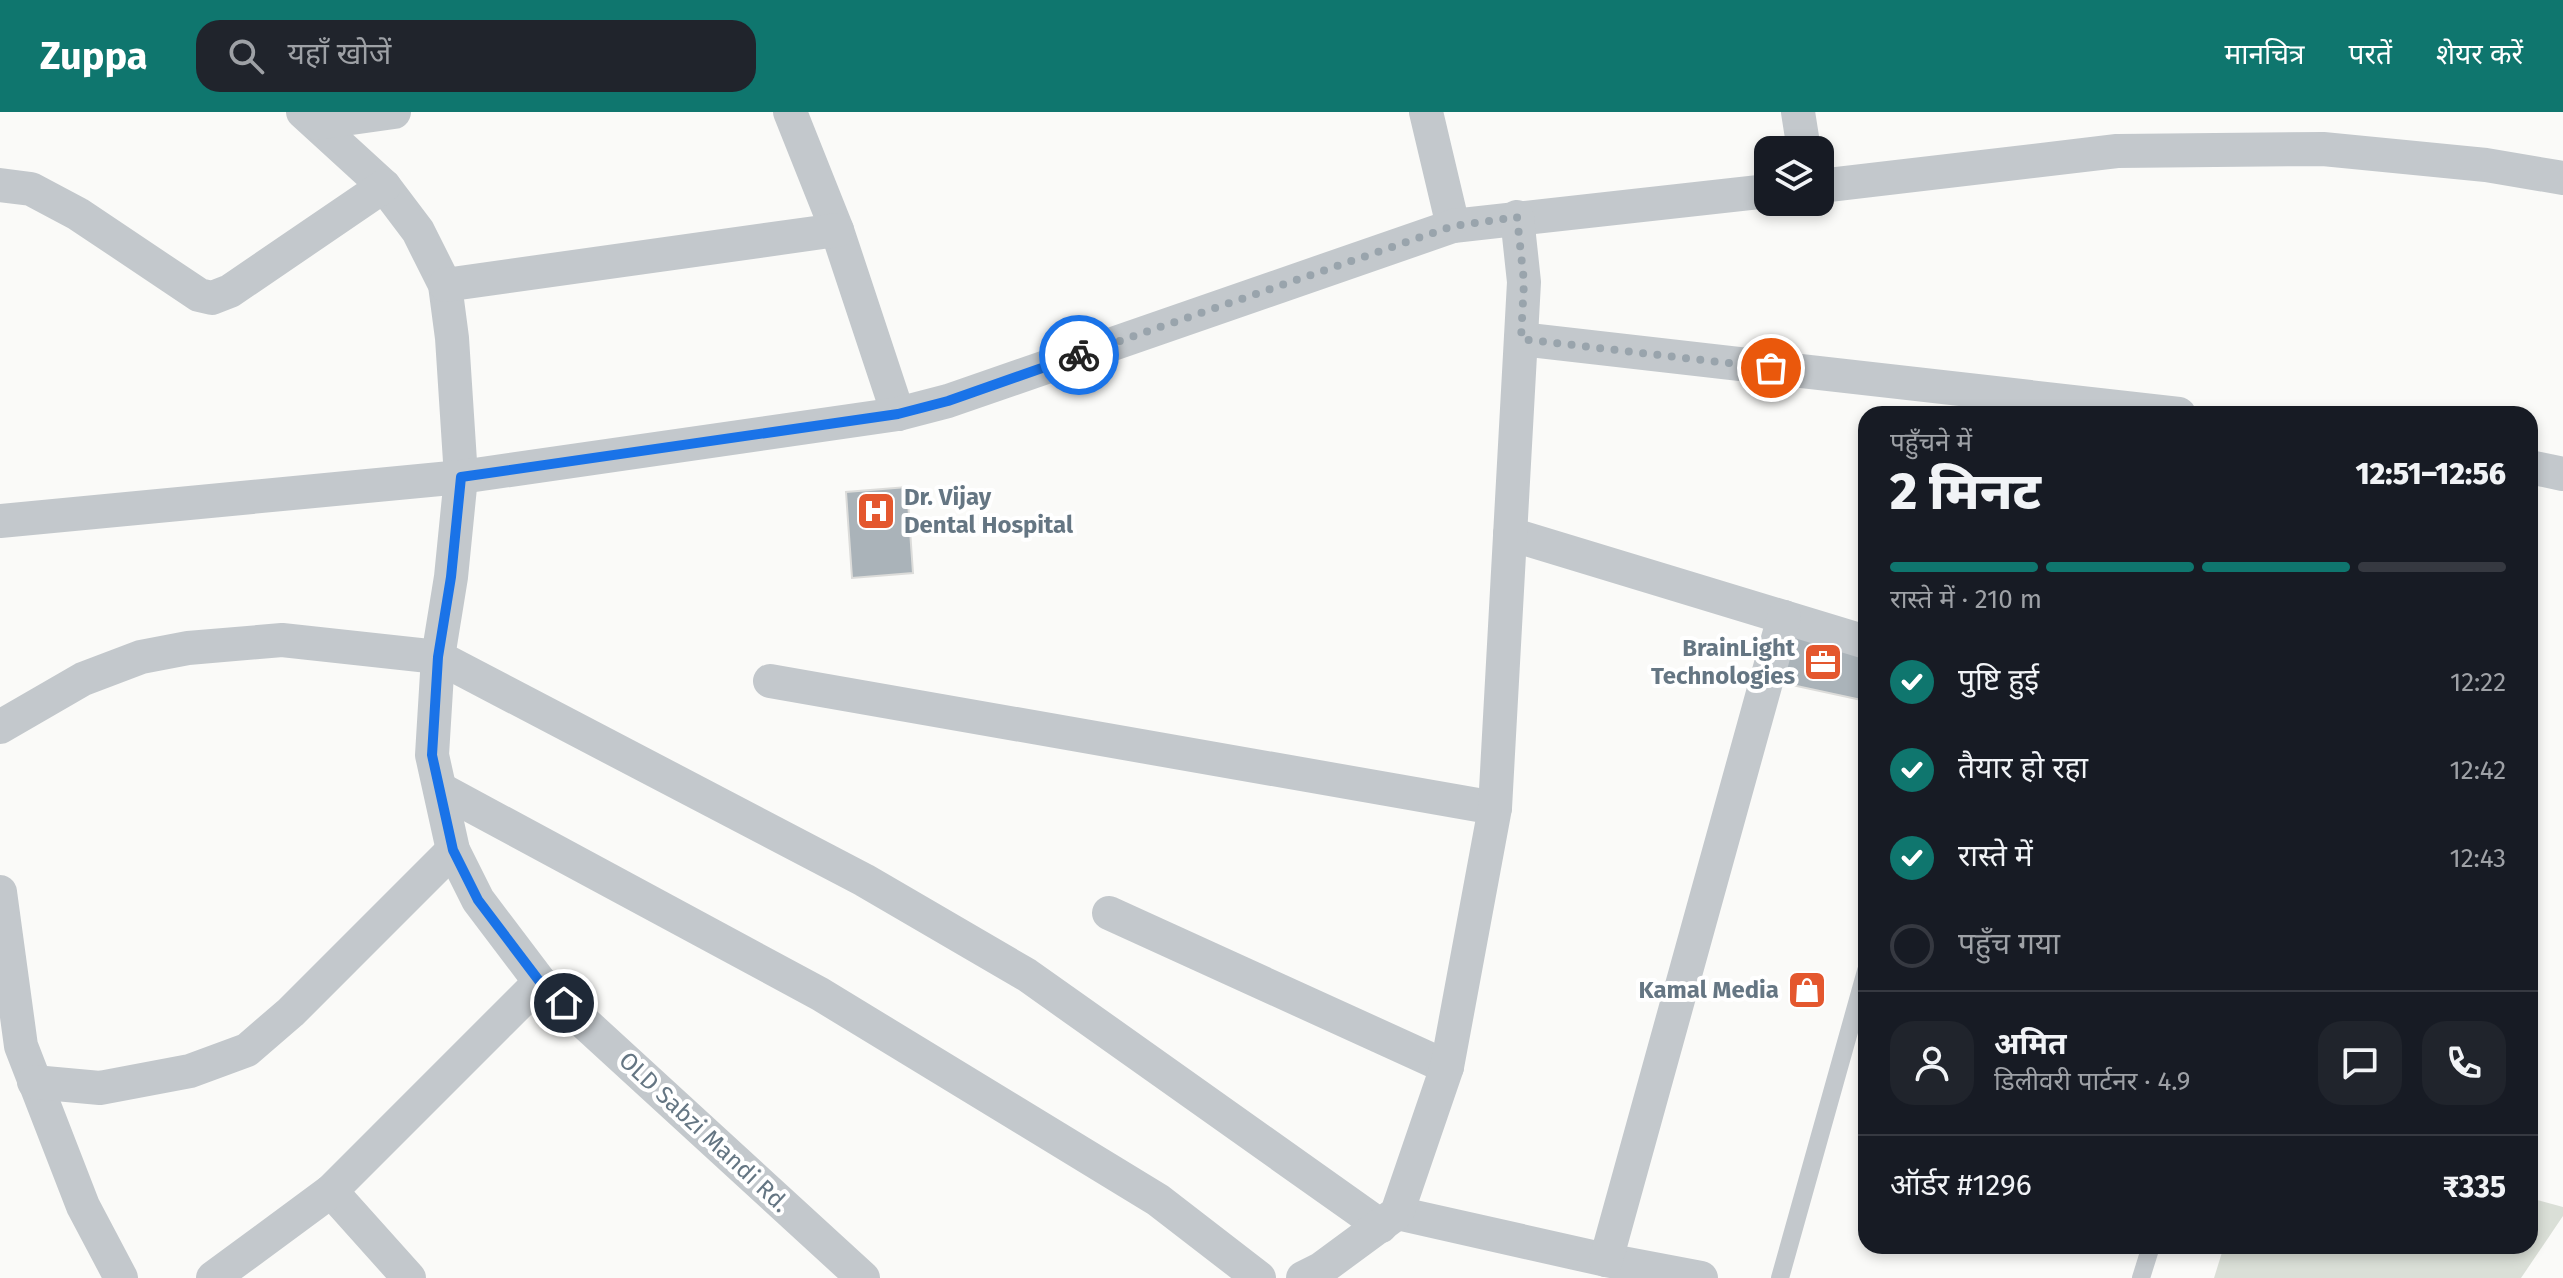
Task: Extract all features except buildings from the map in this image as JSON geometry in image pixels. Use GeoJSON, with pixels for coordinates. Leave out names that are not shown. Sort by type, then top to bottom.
{"type":"FeatureCollection","features":[{"type":"Feature","properties":{"kind":"street"},"geometry":{"type":"LineString","coordinates":[[310,118],[394,112]]}},
{"type":"Feature","properties":{"kind":"street"},"geometry":{"type":"LineString","coordinates":[[790,112],[837,230],[898,414]]}},
{"type":"Feature","properties":{"kind":"street"},"geometry":{"type":"LineString","coordinates":[[1426,112],[1453,226]]}},
{"type":"Feature","properties":{"kind":"street"},"geometry":{"type":"LineString","coordinates":[[1798,112],[1802,136]]}},
{"type":"Feature","properties":{"kind":"street","name":"OLD Sabzi Mandi Rd."},"geometry":{"type":"LineString","coordinates":[[310,118],[384,186],[418,231],[445,285],[452,338],[461,477],[451,577],[438,657],[432,755],[453,850],[478,900],[540,982],[863,1278]]}},
{"type":"Feature","properties":{"kind":"street"},"geometry":{"type":"LineString","coordinates":[[1834,184],[2117,151],[2323,149],[2486,165],[2563,178]]}},
{"type":"Feature","properties":{"kind":"street"},"geometry":{"type":"LineString","coordinates":[[0,185],[31,189],[78,214],[199,295],[212,298],[230,291],[384,186]]}},
{"type":"Feature","properties":{"kind":"street"},"geometry":{"type":"LineString","coordinates":[[0,521],[461,477],[898,414],[948,401],[1453,226],[1754,192]]}},
{"type":"Feature","properties":{"kind":"street"},"geometry":{"type":"LineString","coordinates":[[1303,1278],[1321,1269],[1389,1220],[1447,1067],[1495,808],[1524,282],[1517,217]]}},
{"type":"Feature","properties":{"kind":"street"},"geometry":{"type":"LineString","coordinates":[[445,285],[837,230]]}},
{"type":"Feature","properties":{"kind":"street"},"geometry":{"type":"LineString","coordinates":[[1521,339],[2109,406]]}},
{"type":"Feature","properties":{"kind":"street"},"geometry":{"type":"LineString","coordinates":[[2538,469],[2563,474]]}},
{"type":"Feature","properties":{"kind":"street"},"geometry":{"type":"LineString","coordinates":[[1510,534],[1858,640]]}},
{"type":"Feature","properties":{"kind":"street"},"geometry":{"type":"LineString","coordinates":[[1606,1260],[1784,617]]}},
{"type":"Feature","properties":{"kind":"street"},"geometry":{"type":"LineString","coordinates":[[0,727],[83,679],[141,657],[188,648],[282,640],[438,657],[864,880],[1027,975],[1389,1220],[1701,1278]]}},
{"type":"Feature","properties":{"kind":"street"},"geometry":{"type":"LineString","coordinates":[[770,681],[1495,808]]}},
{"type":"Feature","properties":{"kind":"street"},"geometry":{"type":"LineString","coordinates":[[440,789],[820,994],[1158,1200],[1259,1278]]}},
{"type":"Feature","properties":{"kind":"street"},"geometry":{"type":"LineString","coordinates":[[34,1082],[100,1088],[190,1071],[247,1050],[291,1012],[453,850]]}},
{"type":"Feature","properties":{"kind":"street"},"geometry":{"type":"LineString","coordinates":[[0,892],[11,1057],[34,1082],[83,1206],[121,1278]]}},
{"type":"Feature","properties":{"kind":"street"},"geometry":{"type":"LineString","coordinates":[[1109,913],[1447,1067]]}},
{"type":"Feature","properties":{"kind":"street"},"geometry":{"type":"LineString","coordinates":[[213,1278],[331,1191],[540,982]]}},
{"type":"Feature","properties":{"kind":"street"},"geometry":{"type":"LineString","coordinates":[[331,1191],[409,1278]]}},
{"type":"Feature","properties":{"kind":"lane"},"geometry":{"type":"LineString","coordinates":[[1780,1278],[1858,1000]]}},
{"type":"Feature","properties":{"kind":"lane"},"geometry":{"type":"LineString","coordinates":[[2141,1278],[2148,1254]]}},
{"type":"Feature","properties":{"kind":"shaded area"},"geometry":{"type":"Polygon","coordinates":[[[2538,1200],[2563,1207],[2563,1216],[2538,1253],[2538,1200]]]}},
{"type":"Feature","properties":{"kind":"shaded area"},"geometry":{"type":"Polygon","coordinates":[[[2222,1254],[2537,1254],[2521,1278],[2214,1278],[2222,1254]]]}},
{"type":"Feature","properties":{"kind":"way so far"},"geometry":{"type":"LineString","coordinates":[[1079,355],[1453,226],[1517,217],[1524,282],[1521,339],[1771,368]]}},
{"type":"Feature","properties":{"kind":"place","name":"Dr. Vijay Dental Hospital"},"geometry":{"type":"Point","coordinates":[876,511]}},
{"type":"Feature","properties":{"kind":"place","name":"BrainLight Technologies"},"geometry":{"type":"Point","coordinates":[1823,662]}},
{"type":"Feature","properties":{"kind":"place","name":"Kamal Media"},"geometry":{"type":"Point","coordinates":[1807,990]}},
{"type":"Feature","properties":{"kind":"route"},"geometry":{"type":"LineString","coordinates":[[564,1003],[540,982],[478,900],[453,850],[432,755],[438,657],[451,577],[461,477],[898,414],[948,401],[1079,355]]}}]}
